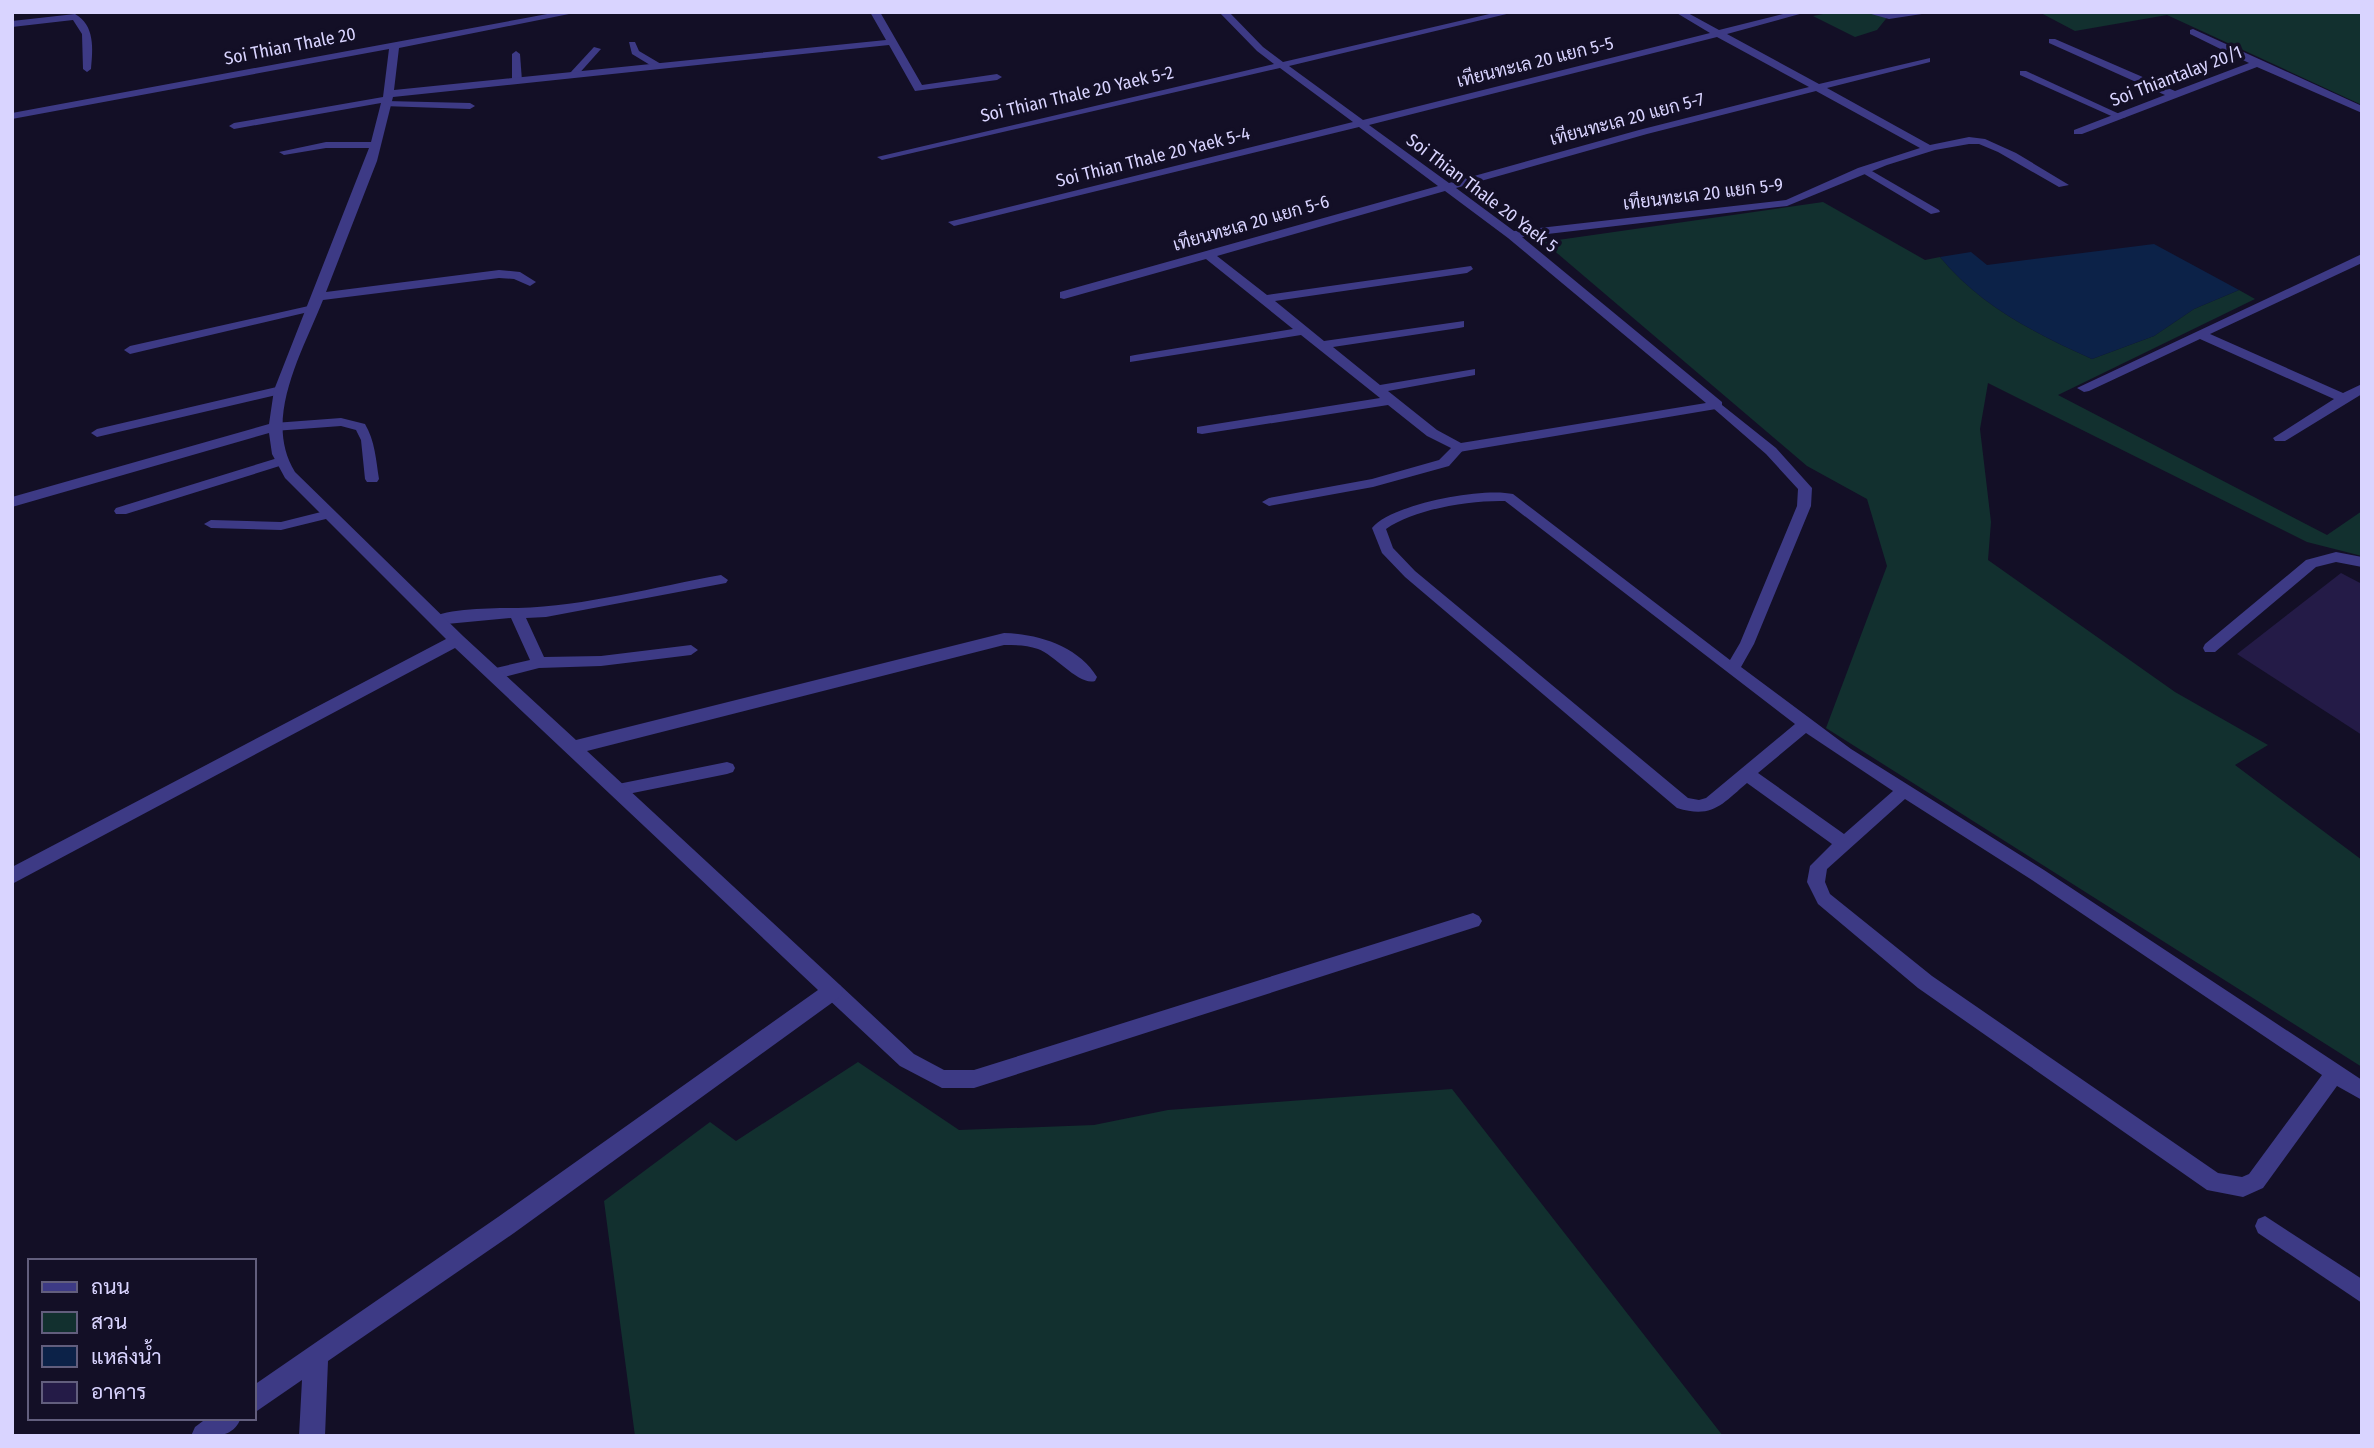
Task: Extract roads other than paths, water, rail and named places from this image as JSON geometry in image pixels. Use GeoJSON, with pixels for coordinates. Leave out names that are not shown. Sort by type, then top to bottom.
{"type":"FeatureCollection","features":[{"type":"Feature","properties":{"kind":"street","name":"Soi Thian Thale 20"},"geometry":{"type":"LineString","coordinates":[[12,116],[394,44],[486,23],[575,12]]}},
{"type":"Feature","properties":{"kind":"street"},"geometry":{"type":"LineString","coordinates":[[875,12],[919,89],[998,77]]}},
{"type":"Feature","properties":{"kind":"street"},"geometry":{"type":"LineString","coordinates":[[1225,14],[1240,12]]}},
{"type":"Feature","properties":{"kind":"street","name":"Soi Thian Thale 20 Yaek 5-2"},"geometry":{"type":"LineString","coordinates":[[883,157],[1511,12]]}},
{"type":"Feature","properties":{"kind":"street"},"geometry":{"type":"LineString","coordinates":[[1679,12],[1930,149]]}},
{"type":"Feature","properties":{"kind":"street","name":"เทียนทะเล 20 แยก 5-5"},"geometry":{"type":"LineString","coordinates":[[1360,124],[1803,12]]}},
{"type":"Feature","properties":{"kind":"street"},"geometry":{"type":"LineString","coordinates":[[1868,12],[1889,16],[1931,12]]}},
{"type":"Feature","properties":{"kind":"street","name":"Soi Thian Thale 20 Yaek 5"},"geometry":{"type":"LineString","coordinates":[[1225,14],[1279,64],[1512,235],[1717,405]]}},
{"type":"Feature","properties":{"kind":"street"},"geometry":{"type":"LineString","coordinates":[[2193,32],[2257,63]]}},
{"type":"Feature","properties":{"kind":"street"},"geometry":{"type":"LineString","coordinates":[[2052,41],[2177,96]]}},
{"type":"Feature","properties":{"kind":"street"},"geometry":{"type":"LineString","coordinates":[[234,126],[387,99],[517,81],[891,43]]}},
{"type":"Feature","properties":{"kind":"street"},"geometry":{"type":"LineString","coordinates":[[256,1399],[506,1225],[833,991],[492,674],[290,475],[281,461],[274,427],[281,390],[375,145],[387,99],[394,44]]}},
{"type":"Feature","properties":{"kind":"street","name":"เทียนทะเล 20 แยก 5-7"},"geometry":{"type":"LineString","coordinates":[[1447,187],[1643,132],[1927,60]]}},
{"type":"Feature","properties":{"kind":"street","name":"Soi Thiantalay 20/1"},"geometry":{"type":"LineString","coordinates":[[2078,132],[2257,63],[2362,110]]}},
{"type":"Feature","properties":{"kind":"street","name":"Soi Thian Thale 20 Yaek 5-4"},"geometry":{"type":"LineString","coordinates":[[954,222],[1360,124]]}},
{"type":"Feature","properties":{"kind":"street","name":"เทียนทะเล 20 แยก 5-9"},"geometry":{"type":"LineString","coordinates":[[1512,235],[1787,203],[1865,170],[1963,141],[1979,141],[2063,185]]}},
{"type":"Feature","properties":{"kind":"street"},"geometry":{"type":"LineString","coordinates":[[284,152],[326,145],[375,145]]}},
{"type":"Feature","properties":{"kind":"street","name":"เทียนทะเล 20 แยก 5-6"},"geometry":{"type":"LineString","coordinates":[[1065,295],[1447,187]]}},
{"type":"Feature","properties":{"kind":"street"},"geometry":{"type":"LineString","coordinates":[[1208,254],[1432,433],[1459,448],[1717,405]]}},
{"type":"Feature","properties":{"kind":"street"},"geometry":{"type":"LineString","coordinates":[[2084,388],[2362,258]]}},
{"type":"Feature","properties":{"kind":"street"},"geometry":{"type":"LineString","coordinates":[[1263,299],[1466,269]]}},
{"type":"Feature","properties":{"kind":"street"},"geometry":{"type":"LineString","coordinates":[[315,303],[499,274],[516,275],[530,282]]}},
{"type":"Feature","properties":{"kind":"street"},"geometry":{"type":"LineString","coordinates":[[1321,345],[1459,324]]}},
{"type":"Feature","properties":{"kind":"street"},"geometry":{"type":"LineString","coordinates":[[1135,359],[1303,331]]}},
{"type":"Feature","properties":{"kind":"street"},"geometry":{"type":"LineString","coordinates":[[2202,335],[2342,398]]}},
{"type":"Feature","properties":{"kind":"street"},"geometry":{"type":"LineString","coordinates":[[1379,389],[1470,372]]}},
{"type":"Feature","properties":{"kind":"street"},"geometry":{"type":"LineString","coordinates":[[2280,438],[2362,388]]}},
{"type":"Feature","properties":{"kind":"street"},"geometry":{"type":"LineString","coordinates":[[1202,430],[1394,401]]}},
{"type":"Feature","properties":{"kind":"street"},"geometry":{"type":"LineString","coordinates":[[12,502],[274,427]]}},
{"type":"Feature","properties":{"kind":"street"},"geometry":{"type":"LineString","coordinates":[[572,748],[1004,639],[1043,642],[1090,677]]}},
{"type":"Feature","properties":{"kind":"street"},"geometry":{"type":"LineString","coordinates":[[12,876],[457,640]]}},
{"type":"Feature","properties":{"kind":"street"},"geometry":{"type":"LineString","coordinates":[[312,1436],[316,1355]]}},
{"type":"Feature","properties":{"kind":"street"},"geometry":{"type":"LineString","coordinates":[[204,1436],[225,1420]]}},
{"type":"Feature","properties":{"kind":"lane"},"geometry":{"type":"LineString","coordinates":[[12,24],[75,17],[81,21],[85,30],[87,69]]}},
{"type":"Feature","properties":{"kind":"lane"},"geometry":{"type":"LineString","coordinates":[[632,44],[635,52],[658,66]]}},
{"type":"Feature","properties":{"kind":"lane"},"geometry":{"type":"LineString","coordinates":[[573,75],[597,49]]}},
{"type":"Feature","properties":{"kind":"lane"},"geometry":{"type":"LineString","coordinates":[[516,54],[517,81]]}},
{"type":"Feature","properties":{"kind":"lane"},"geometry":{"type":"LineString","coordinates":[[2023,73],[2121,117]]}},
{"type":"Feature","properties":{"kind":"lane"},"geometry":{"type":"LineString","coordinates":[[387,99],[470,106]]}},
{"type":"Feature","properties":{"kind":"lane"},"geometry":{"type":"LineString","coordinates":[[1865,170],[1935,212]]}},
{"type":"Feature","properties":{"kind":"lane"},"geometry":{"type":"LineString","coordinates":[[130,350],[315,303]]}},
{"type":"Feature","properties":{"kind":"lane"},"geometry":{"type":"LineString","coordinates":[[97,433],[281,390]]}},
{"type":"Feature","properties":{"kind":"lane"},"geometry":{"type":"LineString","coordinates":[[1717,405],[1771,451],[1805,488],[1804,506],[1799,519],[1747,644],[1732,669]]}},
{"type":"Feature","properties":{"kind":"lane"},"geometry":{"type":"LineString","coordinates":[[274,427],[341,422],[361,428],[367,440],[372,479]]}},
{"type":"Feature","properties":{"kind":"lane"},"geometry":{"type":"LineString","coordinates":[[1269,502],[1373,483],[1444,463],[1459,448]]}},
{"type":"Feature","properties":{"kind":"lane"},"geometry":{"type":"LineString","coordinates":[[121,510],[281,461]]}},
{"type":"Feature","properties":{"kind":"lane"},"geometry":{"type":"LineString","coordinates":[[1806,724],[1712,803],[1699,807],[1683,803],[1410,574],[1387,550],[1379,528],[1385,521],[1408,513],[1479,496],[1508,497],[1806,724],[2180,968],[2362,1091]]}},
{"type":"Feature","properties":{"kind":"lane"},"geometry":{"type":"LineString","coordinates":[[211,524],[281,526],[329,513]]}},
{"type":"Feature","properties":{"kind":"lane"},"geometry":{"type":"LineString","coordinates":[[2210,648],[2311,563],[2336,557],[2362,562]]}},
{"type":"Feature","properties":{"kind":"lane"},"geometry":{"type":"LineString","coordinates":[[436,620],[482,614],[546,612],[721,580]]}},
{"type":"Feature","properties":{"kind":"lane"},"geometry":{"type":"LineString","coordinates":[[516,613],[539,663]]}},
{"type":"Feature","properties":{"kind":"lane"},"geometry":{"type":"LineString","coordinates":[[492,674],[539,663],[601,661],[691,650]]}},
{"type":"Feature","properties":{"kind":"lane"},"geometry":{"type":"LineString","coordinates":[[618,790],[727,768]]}},
{"type":"Feature","properties":{"kind":"lane"},"geometry":{"type":"LineString","coordinates":[[1746,773],[1844,843]]}},
{"type":"Feature","properties":{"kind":"lane"},"geometry":{"type":"LineString","coordinates":[[1905,790],[1819,866],[1815,882],[1824,899],[1925,982],[2214,1183],[2243,1187],[2256,1181],[2335,1073]]}},
{"type":"Feature","properties":{"kind":"lane"},"geometry":{"type":"LineString","coordinates":[[833,991],[907,1060],[942,1080],[974,1080],[1473,921]]}},
{"type":"Feature","properties":{"kind":"lane"},"geometry":{"type":"LineString","coordinates":[[2265,1226],[2362,1292]]}},
{"type":"Feature","properties":{"kind":"water"},"geometry":{"type":"Polygon","coordinates":[[[2154,244],[2239,290],[2194,309],[2154,336],[2092,359],[2010,317],[1973,290],[1940,257],[1971,252],[1987,265],[2154,244]]]}}]}
